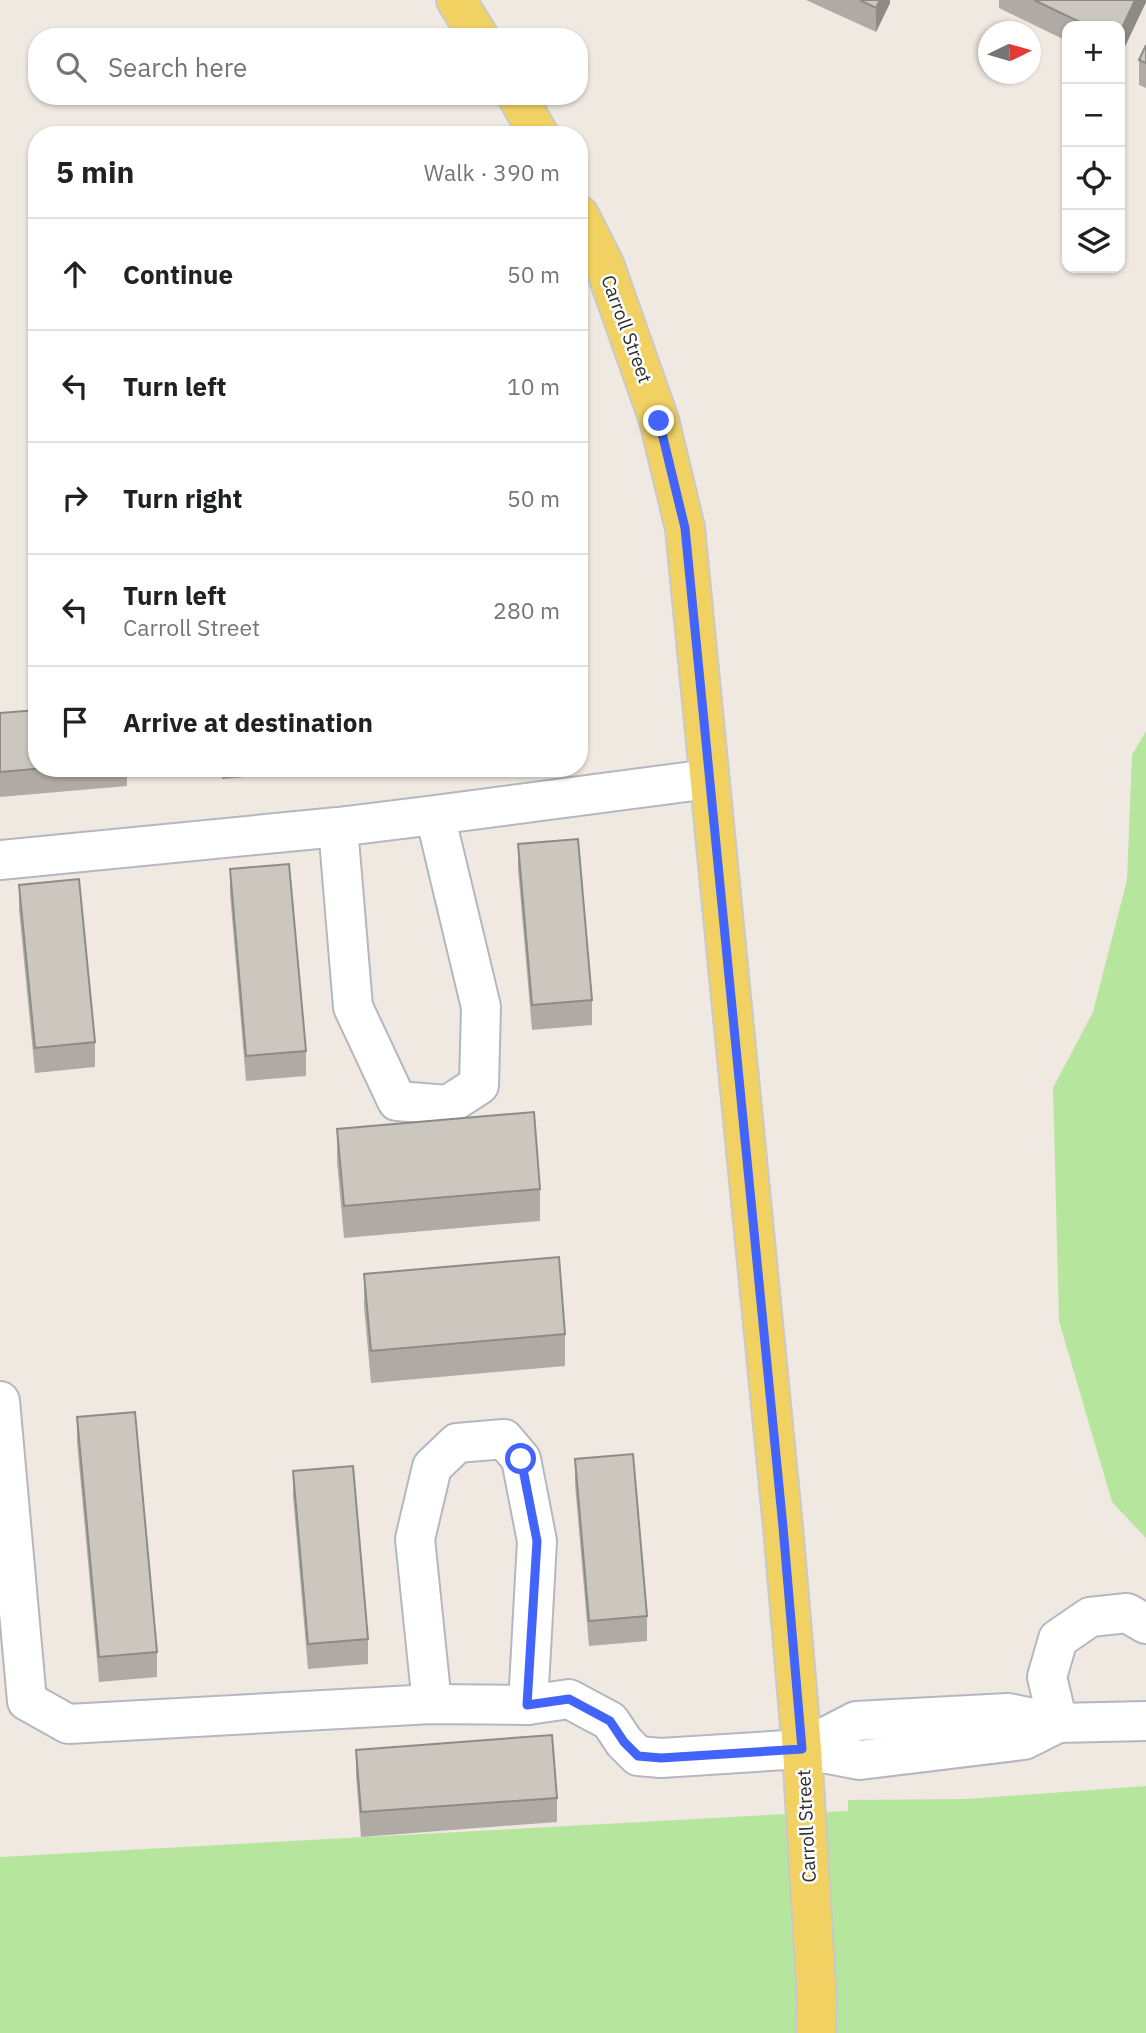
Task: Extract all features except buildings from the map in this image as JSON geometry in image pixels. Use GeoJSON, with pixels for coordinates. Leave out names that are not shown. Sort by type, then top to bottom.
{"type":"FeatureCollection","features":[{"type":"Feature","properties":{"kind":"main road"},"geometry":{"type":"LineString","coordinates":[[456,0],[473,28]]}},
{"type":"Feature","properties":{"kind":"main road"},"geometry":{"type":"LineString","coordinates":[[522,105],[534,126]]}},
{"type":"Feature","properties":{"kind":"main road","name":"Carroll Street"},"geometry":{"type":"LineString","coordinates":[[588,233],[604,264],[659,421],[685,528],[783,1527],[802,1749],[817,2002],[816,2033]]}},
{"type":"Feature","properties":{"kind":"lane"},"geometry":{"type":"LineString","coordinates":[[0,860],[338,827],[709,779]]}},
{"type":"Feature","properties":{"kind":"lane"},"geometry":{"type":"LineString","coordinates":[[338,827],[354,1006],[397,1101],[448,1105],[479,1085],[481,1007],[435,815]]}},
{"type":"Feature","properties":{"kind":"lane"},"geometry":{"type":"LineString","coordinates":[[0,1401],[27,1701],[68,1724],[432,1704],[527,1705],[569,1699],[610,1721],[624,1742],[638,1756],[661,1758],[802,1749],[860,1760],[1024,1740],[1058,1723],[1146,1721]]}},
{"type":"Feature","properties":{"kind":"lane"},"geometry":{"type":"LineString","coordinates":[[432,1704],[415,1539],[432,1467],[457,1443],[504,1439],[521,1459],[537,1541],[527,1705]]}},
{"type":"Feature","properties":{"kind":"lane"},"geometry":{"type":"LineString","coordinates":[[1058,1723],[1047,1677],[1058,1639],[1090,1618],[1127,1613],[1146,1624]]}},
{"type":"Feature","properties":{"kind":"green space"},"geometry":{"type":"Polygon","coordinates":[[[1146,731],[1146,1538],[1112,1502],[1059,1321],[1053,1088],[1093,1012],[1127,880],[1132,755],[1146,731]]]}},
{"type":"Feature","properties":{"kind":"green space"},"geometry":{"type":"Polygon","coordinates":[[[1146,1786],[1146,2033],[835,2033],[824,1812],[848,1811],[848,1800],[966,1799],[1146,1786]]]}},
{"type":"Feature","properties":{"kind":"green space"},"geometry":{"type":"Polygon","coordinates":[[[787,1814],[798,2003],[797,2033],[0,2033],[0,1857],[787,1814]]]}},
{"type":"Feature","properties":{"kind":"route"},"geometry":{"type":"LineString","coordinates":[[521,1459],[537,1541],[527,1705],[569,1699],[610,1721],[624,1742],[638,1756],[661,1758],[802,1749],[783,1527],[685,528],[659,421]]}}]}
